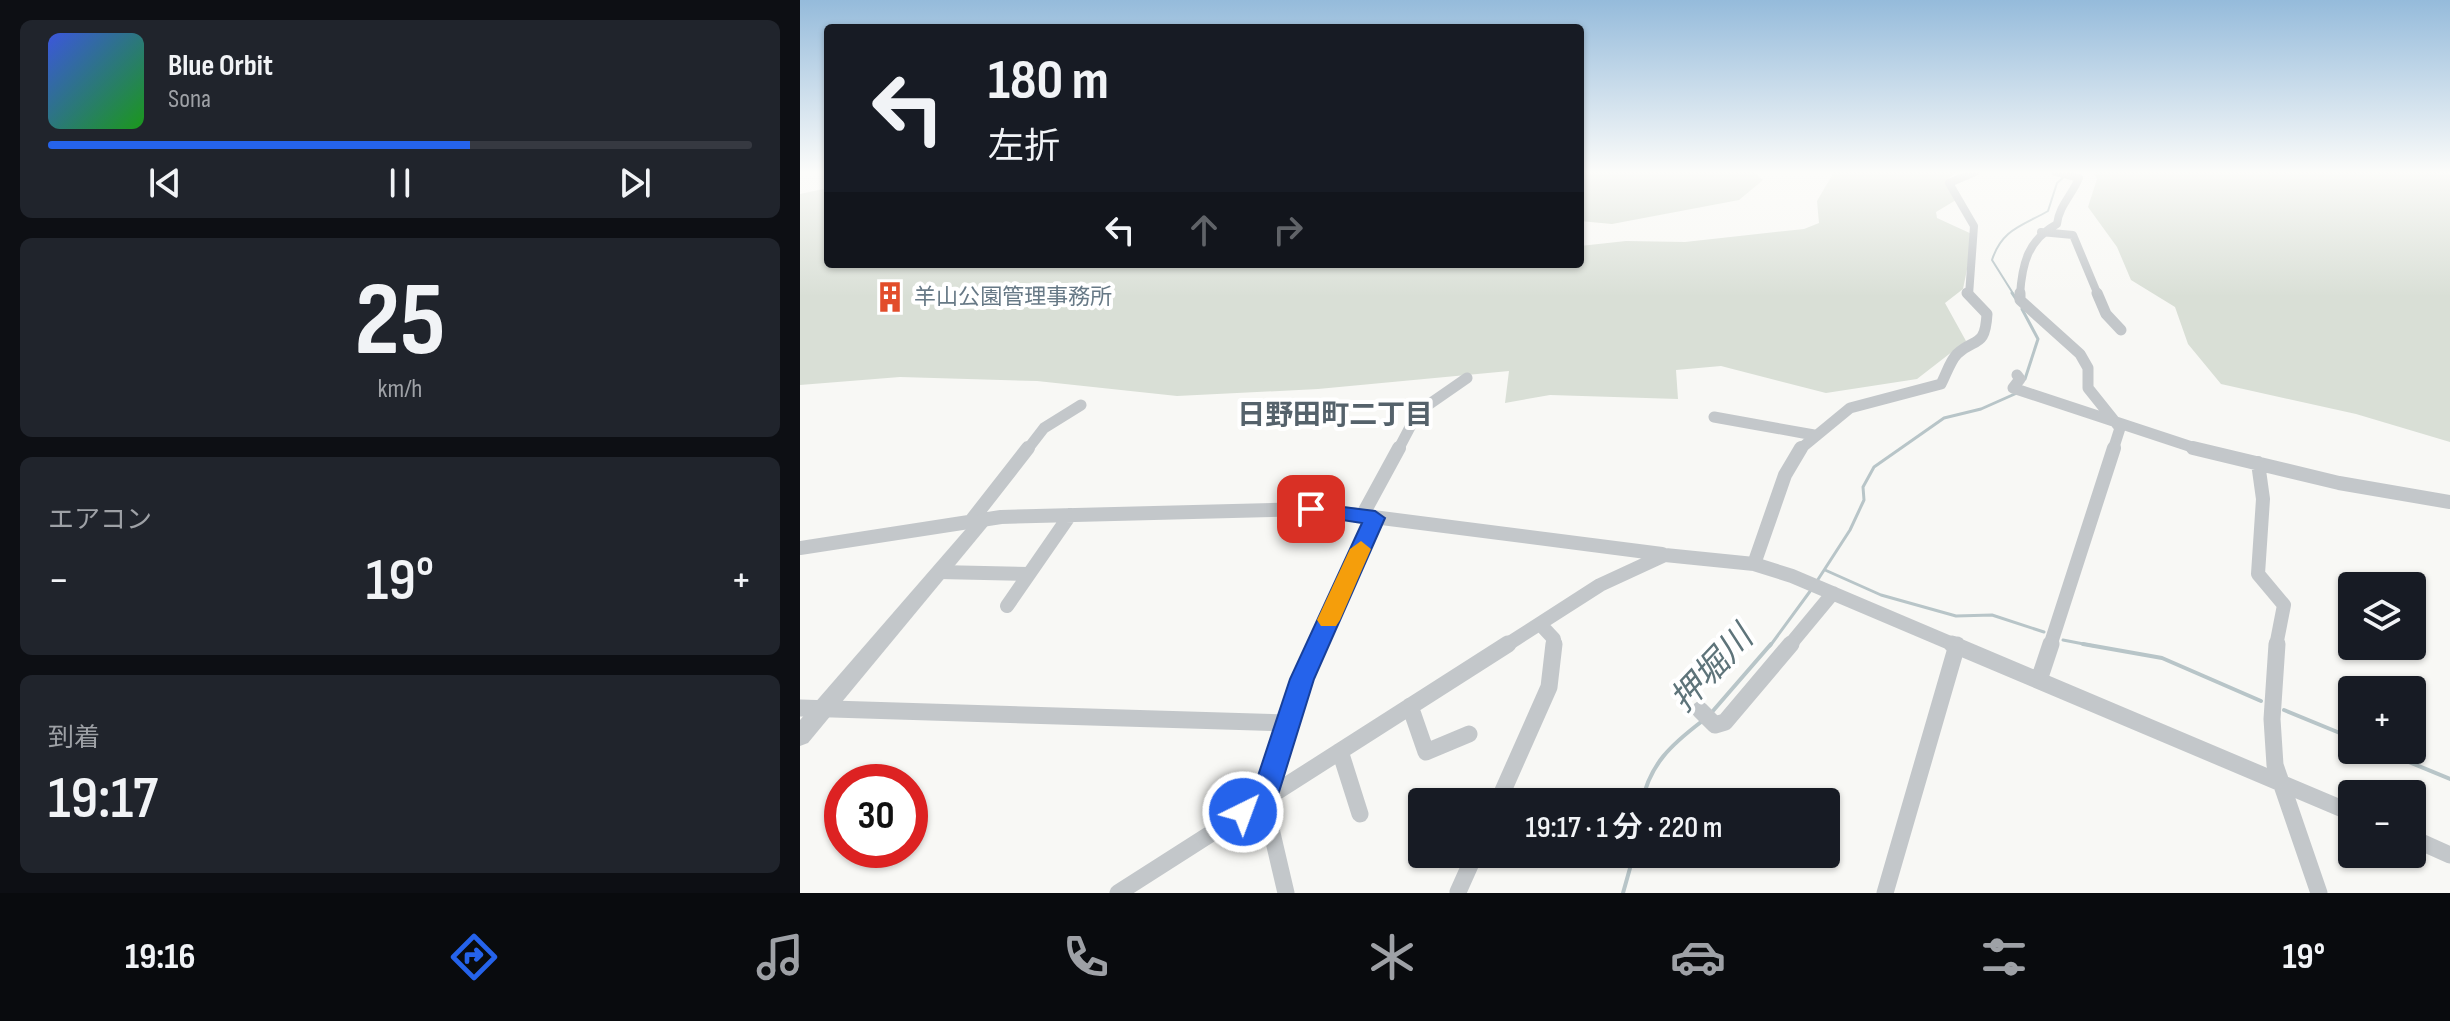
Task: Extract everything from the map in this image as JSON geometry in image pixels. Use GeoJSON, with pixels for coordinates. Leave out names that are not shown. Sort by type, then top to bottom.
{"type":"FeatureCollection","features":[{"type":"Feature","properties":{"kind":"street"},"geometry":{"type":"LineString","coordinates":[[1754,564],[1790,462],[1814,435],[1863,403],[1941,384],[1958,353],[1977,346],[1983,339],[1987,314],[1967,293],[1974,226],[1967,214]]}},
{"type":"Feature","properties":{"kind":"street"},"geometry":{"type":"LineString","coordinates":[[2058,214],[2057,224],[2035,236],[2024,260],[2020,300],[2080,354],[2088,368],[2088,388],[2120,428]]}},
{"type":"Feature","properties":{"kind":"street"},"geometry":{"type":"LineString","coordinates":[[2041,232],[2073,235],[2106,314],[2121,330]]}},
{"type":"Feature","properties":{"kind":"street"},"geometry":{"type":"LineString","coordinates":[[2017,375],[2020,379],[2013,388],[2120,428],[2258,463],[2450,502]]}},
{"type":"Feature","properties":{"kind":"street"},"geometry":{"type":"LineString","coordinates":[[1286,893],[1264,799],[1302,679],[1368,517],[1418,412],[1467,378]]}},
{"type":"Feature","properties":{"kind":"street"},"geometry":{"type":"LineString","coordinates":[[800,736],[939,572],[1044,428],[1081,405]]}},
{"type":"Feature","properties":{"kind":"street"},"geometry":{"type":"LineString","coordinates":[[1714,417],[1814,435]]}},
{"type":"Feature","properties":{"kind":"street"},"geometry":{"type":"LineString","coordinates":[[2039,680],[2120,428]]}},
{"type":"Feature","properties":{"kind":"street"},"geometry":{"type":"LineString","coordinates":[[2258,463],[2263,499],[2258,574],[2284,605],[2274,640],[2273,709],[2278,781],[2319,893]]}},
{"type":"Feature","properties":{"kind":"street"},"geometry":{"type":"LineString","coordinates":[[800,548],[977,520],[1311,509],[1754,564],[1833,593],[2338,807]]}},
{"type":"Feature","properties":{"kind":"street"},"geometry":{"type":"LineString","coordinates":[[1007,606],[1070,515]]}},
{"type":"Feature","properties":{"kind":"street"},"geometry":{"type":"LineString","coordinates":[[1118,893],[1600,585],[1665,555]]}},
{"type":"Feature","properties":{"kind":"street"},"geometry":{"type":"LineString","coordinates":[[939,572],[1029,574]]}},
{"type":"Feature","properties":{"kind":"street"},"geometry":{"type":"LineString","coordinates":[[1700,710],[1714,724],[1725,722],[1833,593]]}},
{"type":"Feature","properties":{"kind":"street"},"geometry":{"type":"LineString","coordinates":[[1504,788],[1549,687],[1554,639],[1540,624]]}},
{"type":"Feature","properties":{"kind":"street"},"geometry":{"type":"LineString","coordinates":[[1885,893],[1957,645]]}},
{"type":"Feature","properties":{"kind":"street"},"geometry":{"type":"LineString","coordinates":[[1410,706],[1426,752],[1469,734]]}},
{"type":"Feature","properties":{"kind":"street"},"geometry":{"type":"LineString","coordinates":[[800,708],[1288,723]]}},
{"type":"Feature","properties":{"kind":"street"},"geometry":{"type":"LineString","coordinates":[[1340,751],[1360,814]]}},
{"type":"Feature","properties":{"kind":"street"},"geometry":{"type":"LineString","coordinates":[[2426,844],[2450,855]]}},
{"type":"Feature","properties":{"kind":"street"},"geometry":{"type":"LineString","coordinates":[[1458,892],[1469,868]]}},
{"type":"Feature","properties":{"kind":"shaded area"},"geometry":{"type":"Polygon","coordinates":[[[800,214],[824,214],[824,268],[1584,268],[1584,246],[1626,241],[1685,242],[1804,229],[1819,223],[1818,214],[1936,214],[1937,218],[1974,235],[1963,289],[1945,303],[1966,341],[1917,379],[1826,393],[1721,366],[1676,370],[1678,399],[1550,395],[1505,403],[1509,371],[1318,389],[1177,396],[1037,381],[900,377],[800,385],[800,214]]]}},
{"type":"Feature","properties":{"kind":"shaded area"},"geometry":{"type":"Polygon","coordinates":[[[1584,214],[1667,214],[1612,224],[1584,221],[1584,214]]]}},
{"type":"Feature","properties":{"kind":"shaded area"},"geometry":{"type":"Polygon","coordinates":[[[2093,214],[2450,214],[2450,442],[2356,414],[2221,384],[2188,344],[2175,307],[2131,280],[2117,247],[2093,214]]]}},
{"type":"Feature","properties":{"kind":"waterway"},"geometry":{"type":"LineString","coordinates":[[2014,295],[1992,260],[2007,235],[2043,214]]}},
{"type":"Feature","properties":{"kind":"waterway"},"geometry":{"type":"LineString","coordinates":[[2012,293],[2016,299]]}},
{"type":"Feature","properties":{"kind":"waterway"},"geometry":{"type":"LineString","coordinates":[[2022,309],[2038,339],[2025,379]]}},
{"type":"Feature","properties":{"kind":"waterway"},"geometry":{"type":"LineString","coordinates":[[1817,581],[1850,530],[1864,500],[1863,487],[1874,467],[1944,418],[1981,409],[2017,393]]}},
{"type":"Feature","properties":{"kind":"waterway"},"geometry":{"type":"LineString","coordinates":[[1825,570],[1881,595],[1956,616],[1992,615],[2044,632]]}},
{"type":"Feature","properties":{"kind":"waterway","name":"押堀川"},"geometry":{"type":"LineString","coordinates":[[1770,646],[1811,590]]}},
{"type":"Feature","properties":{"kind":"waterway"},"geometry":{"type":"LineString","coordinates":[[2063,640],[2091,645]]}},
{"type":"Feature","properties":{"kind":"waterway","name":"押堀川"},"geometry":{"type":"LineString","coordinates":[[1712,712],[1771,644]]}},
{"type":"Feature","properties":{"kind":"waterway"},"geometry":{"type":"LineString","coordinates":[[2083,644],[2091,645]]}},
{"type":"Feature","properties":{"kind":"waterway"},"geometry":{"type":"LineString","coordinates":[[2091,645],[2162,658],[2261,701]]}},
{"type":"Feature","properties":{"kind":"waterway"},"geometry":{"type":"LineString","coordinates":[[2284,710],[2338,732]]}},
{"type":"Feature","properties":{"kind":"waterway","name":"押堀川"},"geometry":{"type":"LineString","coordinates":[[1646,788],[1663,756],[1701,722]]}},
{"type":"Feature","properties":{"kind":"waterway"},"geometry":{"type":"LineString","coordinates":[[2414,764],[2450,779]]}},
{"type":"Feature","properties":{"kind":"waterway","name":"押堀川"},"geometry":{"type":"LineString","coordinates":[[1623,893],[1630,868]]}},
{"type":"Feature","properties":{"kind":"slow traffic"},"geometry":{"type":"LineString","coordinates":[[1329,620],[1361,549]]}},
{"type":"Feature","properties":{"kind":"place","name":"羊山公園管理事務所"},"geometry":{"type":"Point","coordinates":[890,297]}},
{"type":"Feature","properties":{"kind":"district","name":"日野田町二丁目"},"geometry":{"type":"Point","coordinates":[1335,415]}},
{"type":"Feature","properties":{"kind":"route"},"geometry":{"type":"LineString","coordinates":[[1243,812],[1264,799],[1302,679],[1375,518],[1311,509]]}}]}
